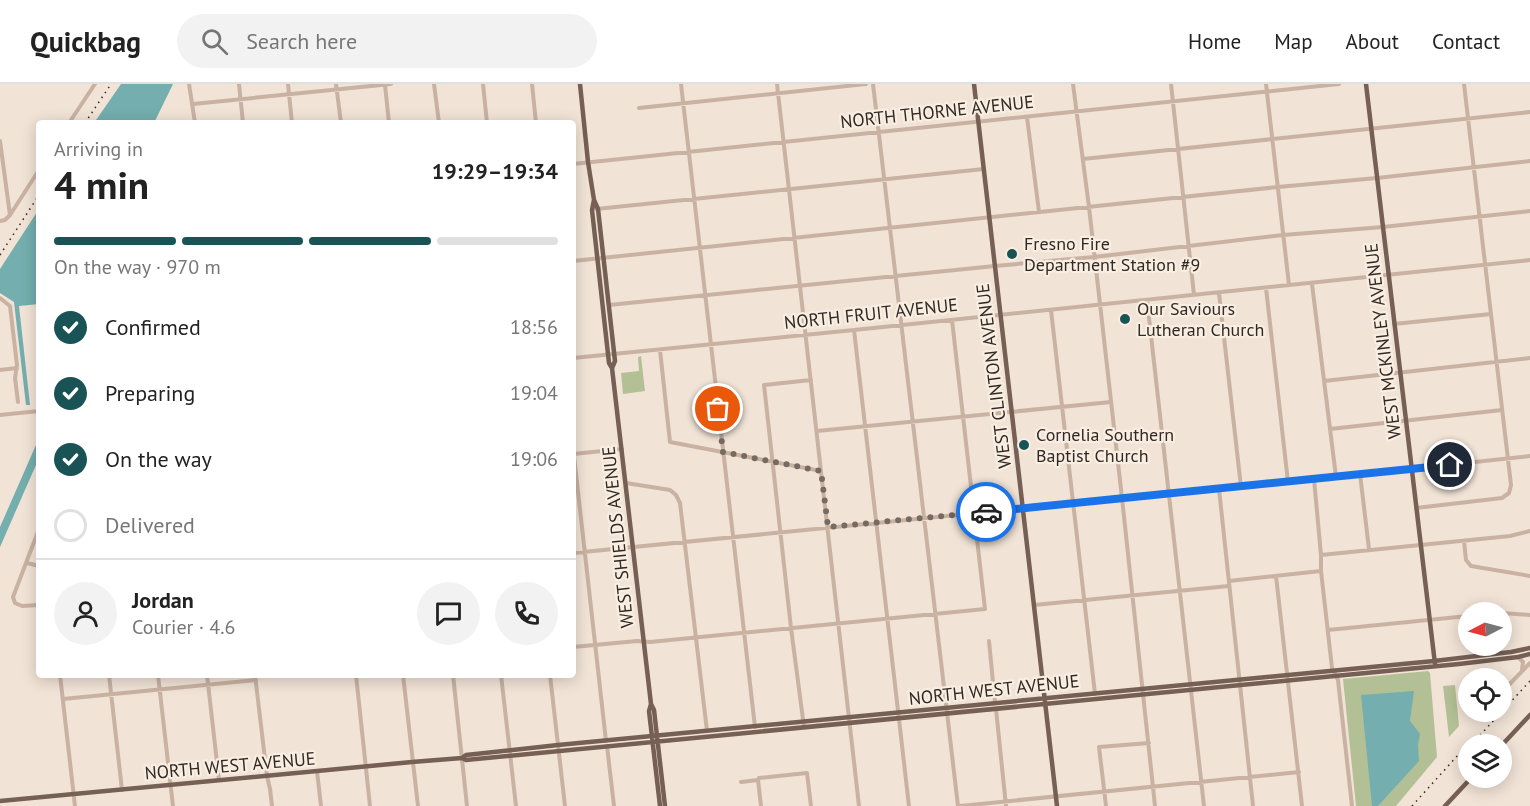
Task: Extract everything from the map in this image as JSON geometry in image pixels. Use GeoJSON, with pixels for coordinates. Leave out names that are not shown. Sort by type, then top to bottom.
{"type":"FeatureCollection","features":[{"type":"Feature","properties":{"kind":"main road","name":"WEST SHIELDS AVENUE"},"geometry":{"type":"LineString","coordinates":[[580,84],[600,258],[609,305],[611,354],[609,363],[612,368],[651,704],[654,710],[654,736],[662,806]]}},
{"type":"Feature","properties":{"kind":"main road","name":"WEST CLINTON AVENUE"},"geometry":{"type":"LineString","coordinates":[[975,84],[1057,806]]}},
{"type":"Feature","properties":{"kind":"main road","name":"WEST MCKINLEY AVENUE"},"geometry":{"type":"LineString","coordinates":[[1366,84],[1434,664]]}},
{"type":"Feature","properties":{"kind":"main road","name":"WEST SHIELDS AVENUE"},"geometry":{"type":"LineString","coordinates":[[600,258],[600,282],[611,354]]}},
{"type":"Feature","properties":{"kind":"main road"},"geometry":{"type":"LineString","coordinates":[[600,282],[606,303],[609,305]]}},
{"type":"Feature","properties":{"kind":"main road","name":"NORTH WEST AVENUE"},"geometry":{"type":"LineString","coordinates":[[1512,652],[1530,648]]}},
{"type":"Feature","properties":{"kind":"main road","name":"NORTH WEST AVENUE"},"geometry":{"type":"LineString","coordinates":[[0,801],[412,762],[462,758],[466,760],[558,745],[655,742],[803,724],[1240,683],[1334,671],[1468,663],[1530,654]]}},
{"type":"Feature","properties":{"kind":"main road","name":"NORTH WEST AVENUE"},"geometry":{"type":"LineString","coordinates":[[1288,678],[1336,676],[1480,656]]}},
{"type":"Feature","properties":{"kind":"main road"},"geometry":{"type":"LineString","coordinates":[[1468,663],[1490,656]]}},
{"type":"Feature","properties":{"kind":"main road"},"geometry":{"type":"LineString","coordinates":[[1496,660],[1497,656]]}},
{"type":"Feature","properties":{"kind":"main road"},"geometry":{"type":"LineString","coordinates":[[1512,734],[1530,715]]}},
{"type":"Feature","properties":{"kind":"main road","name":"NORTH WEST AVENUE"},"geometry":{"type":"LineString","coordinates":[[510,753],[558,751],[654,736],[755,729]]}},
{"type":"Feature","properties":{"kind":"main road"},"geometry":{"type":"LineString","coordinates":[[1445,806],[1462,788]]}},
{"type":"Feature","properties":{"kind":"street"},"geometry":{"type":"LineString","coordinates":[[71,120],[95,84]]}},
{"type":"Feature","properties":{"kind":"street"},"geometry":{"type":"LineString","coordinates":[[189,84],[195,120]]}},
{"type":"Feature","properties":{"kind":"street"},"geometry":{"type":"LineString","coordinates":[[239,84],[243,120]]}},
{"type":"Feature","properties":{"kind":"street"},"geometry":{"type":"LineString","coordinates":[[288,84],[292,120]]}},
{"type":"Feature","properties":{"kind":"street"},"geometry":{"type":"LineString","coordinates":[[336,84],[340,120]]}},
{"type":"Feature","properties":{"kind":"street"},"geometry":{"type":"LineString","coordinates":[[385,84],[389,120]]}},
{"type":"Feature","properties":{"kind":"street"},"geometry":{"type":"LineString","coordinates":[[193,104],[390,84]]}},
{"type":"Feature","properties":{"kind":"street"},"geometry":{"type":"LineString","coordinates":[[434,84],[439,120]]}},
{"type":"Feature","properties":{"kind":"street"},"geometry":{"type":"LineString","coordinates":[[483,84],[487,120]]}},
{"type":"Feature","properties":{"kind":"street"},"geometry":{"type":"LineString","coordinates":[[532,84],[537,120]]}},
{"type":"Feature","properties":{"kind":"street"},"geometry":{"type":"LineString","coordinates":[[681,84],[755,729]]}},
{"type":"Feature","properties":{"kind":"street"},"geometry":{"type":"LineString","coordinates":[[777,84],[859,806]]}},
{"type":"Feature","properties":{"kind":"street"},"geometry":{"type":"LineString","coordinates":[[639,108],[866,84]]}},
{"type":"Feature","properties":{"kind":"street"},"geometry":{"type":"LineString","coordinates":[[873,84],[934,614],[959,806],[1299,772]]}},
{"type":"Feature","properties":{"kind":"street"},"geometry":{"type":"LineString","coordinates":[[1073,84],[1089,207],[1155,806]]}},
{"type":"Feature","properties":{"kind":"street"},"geometry":{"type":"LineString","coordinates":[[1171,84],[1194,295]]}},
{"type":"Feature","properties":{"kind":"street"},"geometry":{"type":"LineString","coordinates":[[1266,84],[1289,285]]}},
{"type":"Feature","properties":{"kind":"street","name":"NORTH THORNE AVENUE"},"geometry":{"type":"LineString","coordinates":[[576,164],[1339,84]]}},
{"type":"Feature","properties":{"kind":"street"},"geometry":{"type":"LineString","coordinates":[[1416,508],[1502,498],[1509,493],[1511,485],[1464,84]]}},
{"type":"Feature","properties":{"kind":"street"},"geometry":{"type":"LineString","coordinates":[[1083,159],[1530,112]]}},
{"type":"Feature","properties":{"kind":"street"},"geometry":{"type":"LineString","coordinates":[[1027,117],[1039,212]]}},
{"type":"Feature","properties":{"kind":"street"},"geometry":{"type":"LineString","coordinates":[[0,141],[10,216]]}},
{"type":"Feature","properties":{"kind":"street"},"geometry":{"type":"LineString","coordinates":[[576,261],[1530,161]]}},
{"type":"Feature","properties":{"kind":"street"},"geometry":{"type":"LineString","coordinates":[[595,209],[984,169]]}},
{"type":"Feature","properties":{"kind":"street"},"geometry":{"type":"LineString","coordinates":[[0,221],[10,216],[36,175]]}},
{"type":"Feature","properties":{"kind":"street"},"geometry":{"type":"LineString","coordinates":[[609,305],[1530,211]]}},
{"type":"Feature","properties":{"kind":"street","name":"NORTH FRUIT AVENUE"},"geometry":{"type":"LineString","coordinates":[[576,358],[1530,261]]}},
{"type":"Feature","properties":{"kind":"street"},"geometry":{"type":"LineString","coordinates":[[1312,284],[1336,477]]}},
{"type":"Feature","properties":{"kind":"street"},"geometry":{"type":"LineString","coordinates":[[1266,288],[1288,482]]}},
{"type":"Feature","properties":{"kind":"street"},"geometry":{"type":"LineString","coordinates":[[1219,293],[1241,487]]}},
{"type":"Feature","properties":{"kind":"street"},"geometry":{"type":"LineString","coordinates":[[0,298],[10,306],[17,368],[15,378],[18,402]]}},
{"type":"Feature","properties":{"kind":"street"},"geometry":{"type":"LineString","coordinates":[[1147,300],[1204,806]]}},
{"type":"Feature","properties":{"kind":"street"},"geometry":{"type":"LineString","coordinates":[[1051,310],[1096,697]]}},
{"type":"Feature","properties":{"kind":"street"},"geometry":{"type":"LineString","coordinates":[[1394,324],[1491,314]]}},
{"type":"Feature","properties":{"kind":"street"},"geometry":{"type":"LineString","coordinates":[[576,647],[696,638],[985,609],[952,320]]}},
{"type":"Feature","properties":{"kind":"street"},"geometry":{"type":"LineString","coordinates":[[854,330],[909,806]]}},
{"type":"Feature","properties":{"kind":"street"},"geometry":{"type":"LineString","coordinates":[[660,350],[670,442],[821,471]]}},
{"type":"Feature","properties":{"kind":"street"},"geometry":{"type":"LineString","coordinates":[[1324,381],[1530,358]]}},
{"type":"Feature","properties":{"kind":"street"},"geometry":{"type":"LineString","coordinates":[[0,370],[17,368]]}},
{"type":"Feature","properties":{"kind":"street"},"geometry":{"type":"LineString","coordinates":[[803,724],[764,385],[811,380]]}},
{"type":"Feature","properties":{"kind":"street"},"geometry":{"type":"LineString","coordinates":[[817,431],[1111,402]]}},
{"type":"Feature","properties":{"kind":"street"},"geometry":{"type":"LineString","coordinates":[[1330,429],[1502,410]]}},
{"type":"Feature","properties":{"kind":"street"},"geometry":{"type":"LineString","coordinates":[[0,415],[36,411]]}},
{"type":"Feature","properties":{"kind":"street"},"geometry":{"type":"LineString","coordinates":[[576,454],[622,449]]}},
{"type":"Feature","properties":{"kind":"street"},"geometry":{"type":"LineString","coordinates":[[576,553],[1411,470],[1530,456]]}},
{"type":"Feature","properties":{"kind":"street"},"geometry":{"type":"LineString","coordinates":[[1360,474],[1369,549]]}},
{"type":"Feature","properties":{"kind":"street"},"geometry":{"type":"LineString","coordinates":[[576,478],[614,806]]}},
{"type":"Feature","properties":{"kind":"street"},"geometry":{"type":"LineString","coordinates":[[1314,479],[1321,571],[1334,671],[1338,680],[1352,806]]}},
{"type":"Feature","properties":{"kind":"street"},"geometry":{"type":"LineString","coordinates":[[626,483],[670,490],[680,503],[707,731]]}},
{"type":"Feature","properties":{"kind":"street"},"geometry":{"type":"LineString","coordinates":[[1219,489],[1253,806]]}},
{"type":"Feature","properties":{"kind":"street"},"geometry":{"type":"LineString","coordinates":[[1321,555],[1510,536],[1530,531]]}},
{"type":"Feature","properties":{"kind":"street"},"geometry":{"type":"LineString","coordinates":[[36,538],[13,597],[15,603],[22,606],[36,604]]}},
{"type":"Feature","properties":{"kind":"street"},"geometry":{"type":"LineString","coordinates":[[1464,541],[1466,560],[1471,566],[1530,576]]}},
{"type":"Feature","properties":{"kind":"street"},"geometry":{"type":"LineString","coordinates":[[27,563],[36,565]]}},
{"type":"Feature","properties":{"kind":"street"},"geometry":{"type":"LineString","coordinates":[[1034,605],[1180,590],[1321,571]]}},
{"type":"Feature","properties":{"kind":"street"},"geometry":{"type":"LineString","coordinates":[[1276,576],[1302,806]]}},
{"type":"Feature","properties":{"kind":"street"},"geometry":{"type":"LineString","coordinates":[[1512,614],[1530,615]]}},
{"type":"Feature","properties":{"kind":"street"},"geometry":{"type":"LineString","coordinates":[[1328,630],[1458,617]]}},
{"type":"Feature","properties":{"kind":"street"},"geometry":{"type":"LineString","coordinates":[[988,641],[1006,803]]}},
{"type":"Feature","properties":{"kind":"street"},"geometry":{"type":"LineString","coordinates":[[1518,657],[1523,662],[1522,670]]}},
{"type":"Feature","properties":{"kind":"street"},"geometry":{"type":"LineString","coordinates":[[1512,681],[1530,663]]}},
{"type":"Feature","properties":{"kind":"street"},"geometry":{"type":"LineString","coordinates":[[60,678],[75,806]]}},
{"type":"Feature","properties":{"kind":"street"},"geometry":{"type":"LineString","coordinates":[[109,678],[122,790]]}},
{"type":"Feature","properties":{"kind":"street"},"geometry":{"type":"LineString","coordinates":[[159,678],[173,806]]}},
{"type":"Feature","properties":{"kind":"street"},"geometry":{"type":"LineString","coordinates":[[207,678],[219,780]]}},
{"type":"Feature","properties":{"kind":"street"},"geometry":{"type":"LineString","coordinates":[[63,699],[208,685],[250,678]]}},
{"type":"Feature","properties":{"kind":"street"},"geometry":{"type":"LineString","coordinates":[[256,678],[272,806]]}},
{"type":"Feature","properties":{"kind":"street"},"geometry":{"type":"LineString","coordinates":[[356,678],[370,806]]}},
{"type":"Feature","properties":{"kind":"street"},"geometry":{"type":"LineString","coordinates":[[403,678],[418,806]]}},
{"type":"Feature","properties":{"kind":"street"},"geometry":{"type":"LineString","coordinates":[[453,678],[467,806]]}},
{"type":"Feature","properties":{"kind":"street"},"geometry":{"type":"LineString","coordinates":[[501,678],[516,806]]}},
{"type":"Feature","properties":{"kind":"street"},"geometry":{"type":"LineString","coordinates":[[550,678],[565,806]]}},
{"type":"Feature","properties":{"kind":"street"},"geometry":{"type":"LineString","coordinates":[[1106,806],[1100,747],[1149,743]]}},
{"type":"Feature","properties":{"kind":"street"},"geometry":{"type":"LineString","coordinates":[[317,771],[321,806]]}},
{"type":"Feature","properties":{"kind":"street"},"geometry":{"type":"LineString","coordinates":[[741,782],[807,773],[811,806]]}},
{"type":"Feature","properties":{"kind":"street"},"geometry":{"type":"LineString","coordinates":[[758,780],[761,806]]}},
{"type":"Feature","properties":{"kind":"green space"},"geometry":{"type":"Polygon","coordinates":[[[641,356],[645,391],[623,394],[621,373],[639,371],[638,357],[641,356]]]}},
{"type":"Feature","properties":{"kind":"green space"},"geometry":{"type":"Polygon","coordinates":[[[1428,671],[1437,757],[1396,806],[1356,806],[1343,679],[1428,671]]]}},
{"type":"Feature","properties":{"kind":"green space"},"geometry":{"type":"Polygon","coordinates":[[[1455,685],[1459,726],[1449,737],[1443,686],[1455,685]]]}},
{"type":"Feature","properties":{"kind":"water"},"geometry":{"type":"Polygon","coordinates":[[[121,84],[173,84],[155,120],[96,120],[121,84]]]}},
{"type":"Feature","properties":{"kind":"water"},"geometry":{"type":"Polygon","coordinates":[[[36,214],[36,304],[19,306],[30,405],[26,405],[14,302],[0,293],[0,269],[36,214]]]}},
{"type":"Feature","properties":{"kind":"water"},"geometry":{"type":"Polygon","coordinates":[[[36,445],[36,465],[0,547],[0,527],[36,445]]]}},
{"type":"Feature","properties":{"kind":"water"},"geometry":{"type":"Polygon","coordinates":[[[1414,691],[1410,721],[1420,734],[1419,761],[1378,806],[1372,806],[1361,695],[1414,691]]]}},
{"type":"Feature","properties":{"kind":"railway"},"geometry":{"type":"LineString","coordinates":[[87,120],[111,84]]}},
{"type":"Feature","properties":{"kind":"railway"},"geometry":{"type":"LineString","coordinates":[[0,255],[36,200]]}},
{"type":"Feature","properties":{"kind":"railway"},"geometry":{"type":"LineString","coordinates":[[1481,734],[1530,681]]}},
{"type":"Feature","properties":{"kind":"railway"},"geometry":{"type":"LineString","coordinates":[[1412,806],[1458,755]]}},
{"type":"Feature","properties":{"kind":"way so far"},"geometry":{"type":"LineString","coordinates":[[718,409],[723,452],[821,471],[828,527],[986,512]]}},
{"type":"Feature","properties":{"kind":"place","name":"Fresno Fire Department Station #9"},"geometry":{"type":"Point","coordinates":[1012,254]}},
{"type":"Feature","properties":{"kind":"place","name":"Our Saviours Lutheran Church"},"geometry":{"type":"Point","coordinates":[1125,319]}},
{"type":"Feature","properties":{"kind":"place","name":"Cornelia Southern Baptist Church"},"geometry":{"type":"Point","coordinates":[1024,445]}},
{"type":"Feature","properties":{"kind":"route"},"geometry":{"type":"LineString","coordinates":[[986,512],[1450,465]]}}]}
